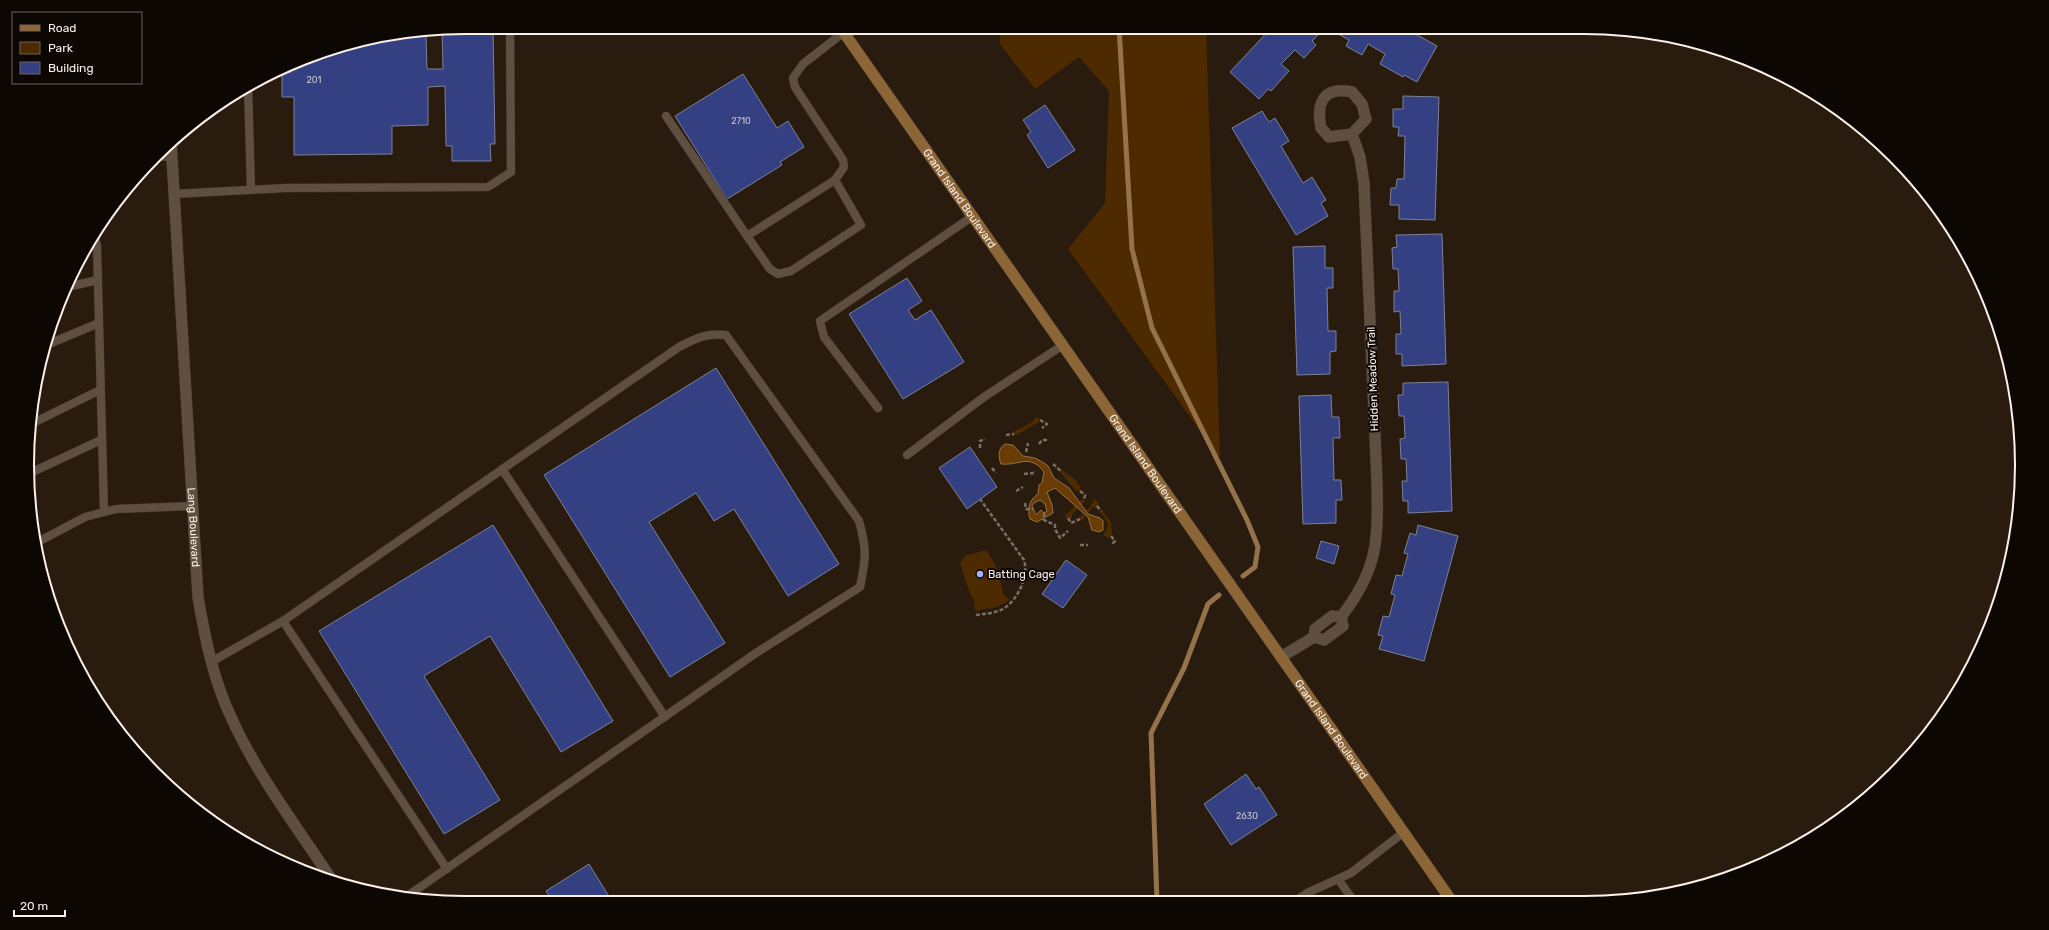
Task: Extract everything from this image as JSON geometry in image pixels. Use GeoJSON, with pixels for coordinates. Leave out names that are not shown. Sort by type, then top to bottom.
{"type":"FeatureCollection","features":[{"type":"Feature","properties":{"kind":"main road","name":"Grand Island Boulevard"},"geometry":{"type":"LineString","coordinates":[[845,34],[1448,896]]}},
{"type":"Feature","properties":{"kind":"street"},"geometry":{"type":"LineString","coordinates":[[1336,91],[1352,92],[1362,104],[1366,119],[1352,134],[1329,137],[1321,128],[1319,106],[1323,98],[1329,93],[1336,91]]}},
{"type":"Feature","properties":{"kind":"street","name":"Hidden Meadow Trail"},"geometry":{"type":"LineString","coordinates":[[1282,657],[1314,638],[1324,640],[1343,626],[1341,617],[1355,598],[1372,563],[1376,547],[1378,527],[1364,182],[1360,157],[1352,134]]}},
{"type":"Feature","properties":{"kind":"street","name":"Lang Boulevard"},"geometry":{"type":"LineString","coordinates":[[172,150],[198,597],[204,638],[230,717],[249,753],[328,874]]}},
{"type":"Feature","properties":{"kind":"lane"},"geometry":{"type":"LineString","coordinates":[[174,194],[251,190],[488,187],[511,172],[510,34]]}},
{"type":"Feature","properties":{"kind":"lane"},"geometry":{"type":"LineString","coordinates":[[747,236],[835,180],[844,167],[843,160],[795,87],[793,78],[803,64],[837,34]]}},
{"type":"Feature","properties":{"kind":"lane"},"geometry":{"type":"LineString","coordinates":[[248,92],[251,190]]}},
{"type":"Feature","properties":{"kind":"lane"},"geometry":{"type":"LineString","coordinates":[[666,116],[770,269],[778,274],[791,271],[861,225],[835,180]]}},
{"type":"Feature","properties":{"kind":"lane"},"geometry":{"type":"LineString","coordinates":[[164,156],[172,157]]}},
{"type":"Feature","properties":{"kind":"lane"},"geometry":{"type":"LineString","coordinates":[[878,408],[824,337],[820,322],[973,216]]}},
{"type":"Feature","properties":{"kind":"lane"},"geometry":{"type":"LineString","coordinates":[[96,243],[104,512]]}},
{"type":"Feature","properties":{"kind":"lane"},"geometry":{"type":"LineString","coordinates":[[73,286],[98,280]]}},
{"type":"Feature","properties":{"kind":"lane"},"geometry":{"type":"LineString","coordinates":[[52,343],[99,323]]}},
{"type":"Feature","properties":{"kind":"lane"},"geometry":{"type":"LineString","coordinates":[[211,662],[284,621],[679,346],[702,335],[712,333],[726,335],[859,521],[866,542],[866,560],[860,587],[756,653],[413,892]]}},
{"type":"Feature","properties":{"kind":"lane"},"geometry":{"type":"LineString","coordinates":[[907,455],[990,393],[1063,345]]}},
{"type":"Feature","properties":{"kind":"lane"},"geometry":{"type":"LineString","coordinates":[[37,421],[100,390]]}},
{"type":"Feature","properties":{"kind":"lane"},"geometry":{"type":"LineString","coordinates":[[34,471],[101,440]]}},
{"type":"Feature","properties":{"kind":"lane"},"geometry":{"type":"LineString","coordinates":[[502,469],[665,717]]}},
{"type":"Feature","properties":{"kind":"lane"},"geometry":{"type":"LineString","coordinates":[[41,540],[85,517],[116,508],[192,506]]}},
{"type":"Feature","properties":{"kind":"lane"},"geometry":{"type":"LineString","coordinates":[[284,621],[447,869]]}},
{"type":"Feature","properties":{"kind":"lane"},"geometry":{"type":"LineString","coordinates":[[1303,896],[1351,874],[1404,832]]}},
{"type":"Feature","properties":{"kind":"lane"},"geometry":{"type":"LineString","coordinates":[[1338,879],[1350,896]]}},
{"type":"Feature","properties":{"kind":"path"},"geometry":{"type":"LineString","coordinates":[[1040,420],[1047,424],[1042,428]]}},
{"type":"Feature","properties":{"kind":"path"},"geometry":{"type":"LineString","coordinates":[[1006,435],[1014,434]]}},
{"type":"Feature","properties":{"kind":"path"},"geometry":{"type":"LineString","coordinates":[[980,448],[980,441],[985,439]]}},
{"type":"Feature","properties":{"kind":"path"},"geometry":{"type":"LineString","coordinates":[[1039,444],[1042,440],[1047,440]]}},
{"type":"Feature","properties":{"kind":"path"},"geometry":{"type":"LineString","coordinates":[[1026,452],[1028,443]]}},
{"type":"Feature","properties":{"kind":"path"},"geometry":{"type":"LineString","coordinates":[[1053,464],[1061,471]]}},
{"type":"Feature","properties":{"kind":"path"},"geometry":{"type":"LineString","coordinates":[[992,468],[996,474]]}},
{"type":"Feature","properties":{"kind":"path"},"geometry":{"type":"LineString","coordinates":[[1024,474],[1034,474],[1035,471]]}},
{"type":"Feature","properties":{"kind":"path"},"geometry":{"type":"LineString","coordinates":[[1016,491],[1023,487]]}},
{"type":"Feature","properties":{"kind":"path"},"geometry":{"type":"LineString","coordinates":[[1080,491],[1085,495],[1084,500]]}},
{"type":"Feature","properties":{"kind":"path"},"geometry":{"type":"LineString","coordinates":[[976,615],[1002,610],[1010,604],[1019,589],[1026,568],[1024,560],[980,499]]}},
{"type":"Feature","properties":{"kind":"path"},"geometry":{"type":"LineString","coordinates":[[1025,503],[1025,508],[1033,508]]}},
{"type":"Feature","properties":{"kind":"path"},"geometry":{"type":"LineString","coordinates":[[1097,506],[1101,511]]}},
{"type":"Feature","properties":{"kind":"path"},"geometry":{"type":"LineString","coordinates":[[1044,513],[1044,518],[1055,525],[1055,529],[1060,538],[1068,531]]}},
{"type":"Feature","properties":{"kind":"path"},"geometry":{"type":"LineString","coordinates":[[1068,518],[1071,523],[1080,519]]}},
{"type":"Feature","properties":{"kind":"path"},"geometry":{"type":"LineString","coordinates":[[1111,536],[1116,541],[1112,544]]}},
{"type":"Feature","properties":{"kind":"path"},"geometry":{"type":"LineString","coordinates":[[1080,545],[1088,545]]}},
{"type":"Feature","properties":{"kind":"green space"},"geometry":{"type":"Polygon","coordinates":[[[999,34],[1206,34],[1220,458],[1068,249],[1105,203],[1109,91],[1079,57],[1035,89],[1000,44],[999,34]]]}},
{"type":"Feature","properties":{"kind":"green space"},"geometry":{"type":"Polygon","coordinates":[[[1036,417],[1039,418],[1039,422],[1015,436],[1013,432],[1032,422],[1036,417]]]}},
{"type":"Feature","properties":{"kind":"green space"},"geometry":{"type":"Polygon","coordinates":[[[1062,470],[1079,484],[1080,491],[1076,491],[1060,472],[1062,470]]]}},
{"type":"Feature","properties":{"kind":"green space"},"geometry":{"type":"Polygon","coordinates":[[[1082,499],[1085,501],[1072,514],[1072,518],[1064,517],[1082,499]]]}},
{"type":"Feature","properties":{"kind":"green space"},"geometry":{"type":"Polygon","coordinates":[[[1095,499],[1099,504],[1096,508],[1093,507],[1082,521],[1079,518],[1095,499]]]}},
{"type":"Feature","properties":{"kind":"green space"},"geometry":{"type":"Polygon","coordinates":[[[1102,510],[1111,522],[1112,534],[1108,538],[1103,535],[1108,524],[1100,512],[1102,510]]]}},
{"type":"Feature","properties":{"kind":"green space","name":"Batting Cage"},"geometry":{"type":"Polygon","coordinates":[[[986,550],[997,571],[1003,594],[1010,600],[997,607],[975,611],[974,600],[970,594],[960,563],[965,556],[986,550]]]}},
{"type":"Feature","properties":{"kind":"shaded area"},"geometry":{"type":"Polygon","coordinates":[[[1005,444],[1013,445],[1023,456],[1035,458],[1048,466],[1054,478],[1069,488],[1088,514],[1100,518],[1103,521],[1103,530],[1099,532],[1092,530],[1088,517],[1055,488],[1047,492],[1052,505],[1053,513],[1037,522],[1030,519],[1030,505],[1035,496],[1038,494],[1039,485],[1042,483],[1044,472],[1039,466],[1029,462],[1001,464],[999,453],[1005,444]],[[1040,500],[1034,503],[1032,506],[1036,515],[1041,510],[1044,513],[1047,511],[1045,504],[1040,500]]]}},
{"type":"Feature","properties":{"kind":"building"},"geometry":{"type":"Polygon","coordinates":[[[493,34],[495,144],[490,144],[491,161],[452,161],[452,146],[446,146],[445,86],[428,87],[428,125],[392,126],[392,154],[294,155],[294,97],[282,97],[282,75],[326,57],[353,49],[381,42],[426,36],[427,69],[443,69],[442,35],[493,34]]]}},
{"type":"Feature","properties":{"kind":"building"},"geometry":{"type":"Polygon","coordinates":[[[1265,34],[1319,34],[1312,41],[1316,45],[1304,58],[1295,50],[1281,64],[1289,71],[1271,91],[1268,89],[1259,99],[1230,72],[1265,34]]]}},
{"type":"Feature","properties":{"kind":"building"},"geometry":{"type":"Polygon","coordinates":[[[1338,34],[1416,34],[1437,46],[1417,82],[1404,75],[1403,77],[1380,64],[1385,54],[1368,44],[1362,55],[1346,46],[1349,40],[1338,34]]]}},
{"type":"Feature","properties":{"kind":"building"},"geometry":{"type":"Polygon","coordinates":[[[743,74],[777,128],[788,121],[804,147],[780,162],[782,165],[727,199],[675,116],[743,74]]]}},
{"type":"Feature","properties":{"kind":"building"},"geometry":{"type":"Polygon","coordinates":[[[1403,96],[1439,97],[1435,220],[1399,219],[1399,205],[1390,205],[1391,188],[1396,188],[1397,179],[1404,179],[1405,136],[1398,136],[1399,127],[1393,127],[1393,109],[1403,109],[1403,96]]]}},
{"type":"Feature","properties":{"kind":"building"},"geometry":{"type":"Polygon","coordinates":[[[1045,105],[1075,150],[1048,168],[1027,135],[1031,132],[1023,120],[1045,105]]]}},
{"type":"Feature","properties":{"kind":"building"},"geometry":{"type":"Polygon","coordinates":[[[1262,111],[1269,122],[1275,118],[1289,141],[1281,146],[1303,183],[1312,177],[1326,200],[1321,203],[1328,216],[1296,235],[1232,128],[1262,111]]]}},
{"type":"Feature","properties":{"kind":"building"},"geometry":{"type":"Polygon","coordinates":[[[1442,234],[1446,364],[1402,366],[1402,354],[1396,354],[1396,334],[1401,334],[1400,311],[1394,312],[1394,291],[1399,291],[1398,269],[1393,269],[1392,248],[1397,247],[1396,235],[1442,234]]]}},
{"type":"Feature","properties":{"kind":"building"},"geometry":{"type":"Polygon","coordinates":[[[1325,246],[1325,268],[1333,268],[1333,288],[1327,288],[1328,331],[1336,331],[1336,351],[1330,352],[1330,374],[1297,375],[1293,247],[1325,246]]]}},
{"type":"Feature","properties":{"kind":"building"},"geometry":{"type":"Polygon","coordinates":[[[907,278],[922,301],[908,310],[915,320],[931,310],[964,362],[903,399],[849,314],[907,278]]]}},
{"type":"Feature","properties":{"kind":"building"},"geometry":{"type":"Polygon","coordinates":[[[716,368],[839,564],[788,596],[734,509],[714,521],[696,493],[649,522],[725,643],[670,677],[544,475],[716,368]]]}},
{"type":"Feature","properties":{"kind":"building"},"geometry":{"type":"Polygon","coordinates":[[[1448,382],[1452,511],[1408,513],[1408,501],[1403,501],[1402,481],[1407,481],[1406,459],[1401,459],[1400,439],[1405,438],[1404,416],[1399,416],[1398,395],[1403,395],[1403,383],[1448,382]]]}},
{"type":"Feature","properties":{"kind":"building"},"geometry":{"type":"Polygon","coordinates":[[[1331,395],[1332,417],[1339,417],[1340,438],[1333,438],[1334,480],[1341,480],[1342,500],[1336,500],[1336,523],[1303,524],[1299,396],[1331,395]]]}},
{"type":"Feature","properties":{"kind":"building"},"geometry":{"type":"Polygon","coordinates":[[[970,447],[997,487],[967,509],[939,468],[970,447]]]}},
{"type":"Feature","properties":{"kind":"building"},"geometry":{"type":"Polygon","coordinates":[[[493,525],[613,721],[561,752],[490,636],[424,676],[500,800],[444,834],[319,631],[493,525]]]}},
{"type":"Feature","properties":{"kind":"building"},"geometry":{"type":"Polygon","coordinates":[[[1418,525],[1458,536],[1424,661],[1379,649],[1383,636],[1378,635],[1383,616],[1389,617],[1395,595],[1391,594],[1396,575],[1402,576],[1408,554],[1404,553],[1410,533],[1416,535],[1418,525]]]}},
{"type":"Feature","properties":{"kind":"building"},"geometry":{"type":"Polygon","coordinates":[[[1321,541],[1339,546],[1334,564],[1316,558],[1321,541]]]}},
{"type":"Feature","properties":{"kind":"building"},"geometry":{"type":"Polygon","coordinates":[[[1066,560],[1087,575],[1063,608],[1042,594],[1066,560]]]}},
{"type":"Feature","properties":{"kind":"building"},"geometry":{"type":"Polygon","coordinates":[[[1246,774],[1256,789],[1259,787],[1277,815],[1231,845],[1204,804],[1246,774]]]}},
{"type":"Feature","properties":{"kind":"building"},"geometry":{"type":"Polygon","coordinates":[[[589,864],[609,896],[549,896],[546,891],[589,864]]]}},
{"type":"Feature","properties":{"kind":"waterway"},"geometry":{"type":"LineString","coordinates":[[1119,34],[1132,249],[1152,328],[1247,520],[1258,547],[1255,567],[1243,576]]}},
{"type":"Feature","properties":{"kind":"waterway"},"geometry":{"type":"LineString","coordinates":[[1157,896],[1151,733],[1184,668],[1208,604],[1219,595]]}},
{"type":"Feature","properties":{"kind":"place","name":"Batting Cage"},"geometry":{"type":"Point","coordinates":[980,574]}}]}
